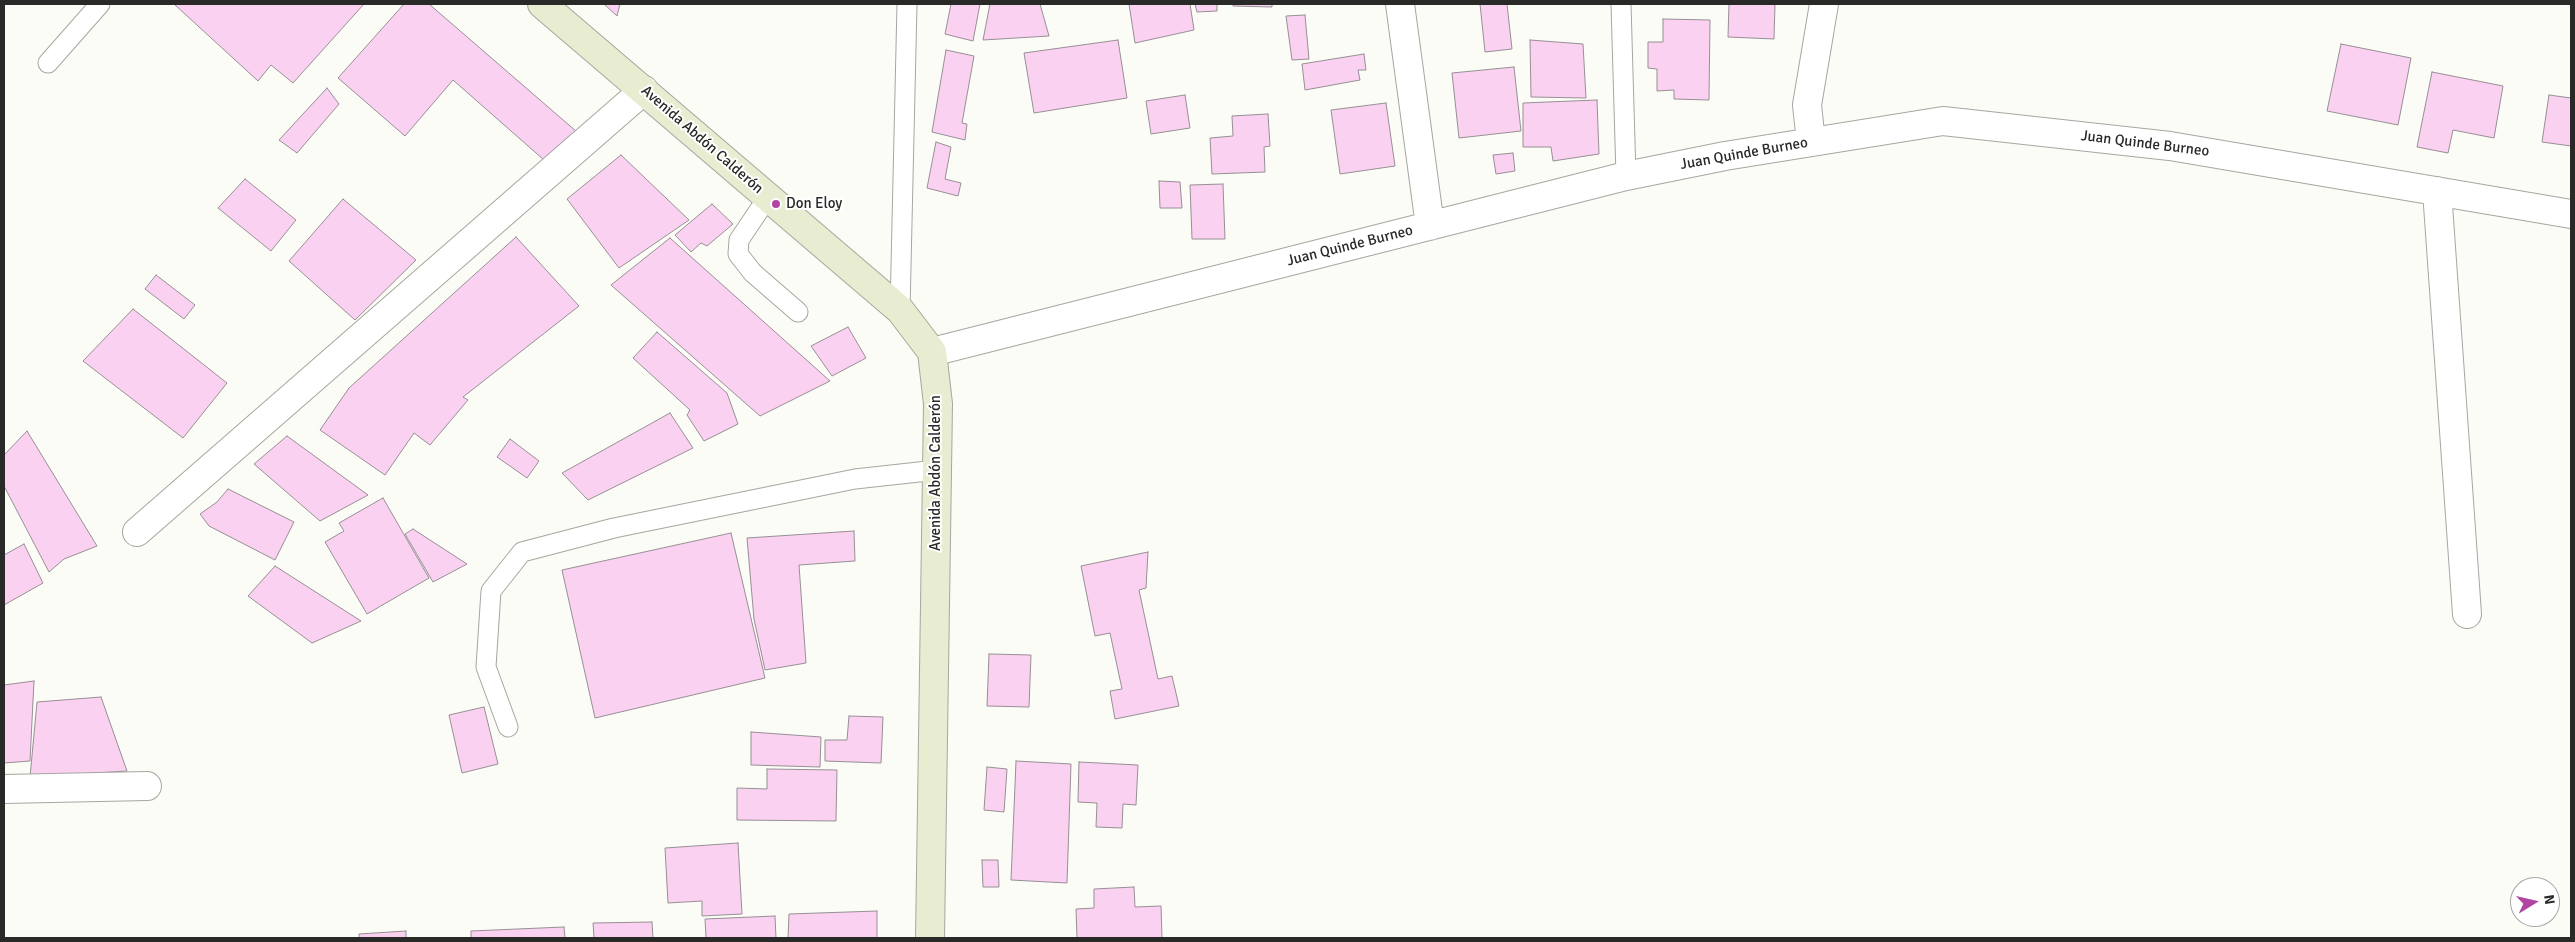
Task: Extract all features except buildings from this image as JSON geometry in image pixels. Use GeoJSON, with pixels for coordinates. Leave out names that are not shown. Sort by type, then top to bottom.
{"type":"FeatureCollection","features":[{"type":"Feature","properties":{"kind":"street","name":"Avenida Abdón Calderón"},"geometry":{"type":"LineString","coordinates":[[542,4],[900,310],[932,352],[938,404],[930,938]]}},
{"type":"Feature","properties":{"kind":"street"},"geometry":{"type":"LineString","coordinates":[[1400,4],[1430,226]]}},
{"type":"Feature","properties":{"kind":"street"},"geometry":{"type":"LineString","coordinates":[[1811,142],[1807,105],[1824,4]]}},
{"type":"Feature","properties":{"kind":"street"},"geometry":{"type":"LineString","coordinates":[[137,532],[644,90]]}},
{"type":"Feature","properties":{"kind":"street","name":"Juan Quinde Burneo"},"geometry":{"type":"LineString","coordinates":[[932,352],[1626,176],[1724,156],[1943,121],[2170,146],[2571,214]]}},
{"type":"Feature","properties":{"kind":"street"},"geometry":{"type":"LineString","coordinates":[[2437,191],[2467,614]]}},
{"type":"Feature","properties":{"kind":"street"},"geometry":{"type":"LineString","coordinates":[[4,789],[147,786]]}},
{"type":"Feature","properties":{"kind":"lane"},"geometry":{"type":"LineString","coordinates":[[48,63],[100,4]]}},
{"type":"Feature","properties":{"kind":"lane"},"geometry":{"type":"LineString","coordinates":[[900,310],[907,4]]}},
{"type":"Feature","properties":{"kind":"lane"},"geometry":{"type":"LineString","coordinates":[[1621,4],[1626,176]]}},
{"type":"Feature","properties":{"kind":"lane"},"geometry":{"type":"LineString","coordinates":[[768,197],[739,240],[738,254],[753,273],[798,312]]}},
{"type":"Feature","properties":{"kind":"lane"},"geometry":{"type":"LineString","coordinates":[[508,727],[486,667],[490,591],[522,552],[614,528],[855,479],[937,470]]}},
{"type":"Feature","properties":{"kind":"place","name":"Don Eloy"},"geometry":{"type":"Point","coordinates":[776,204]}}]}
